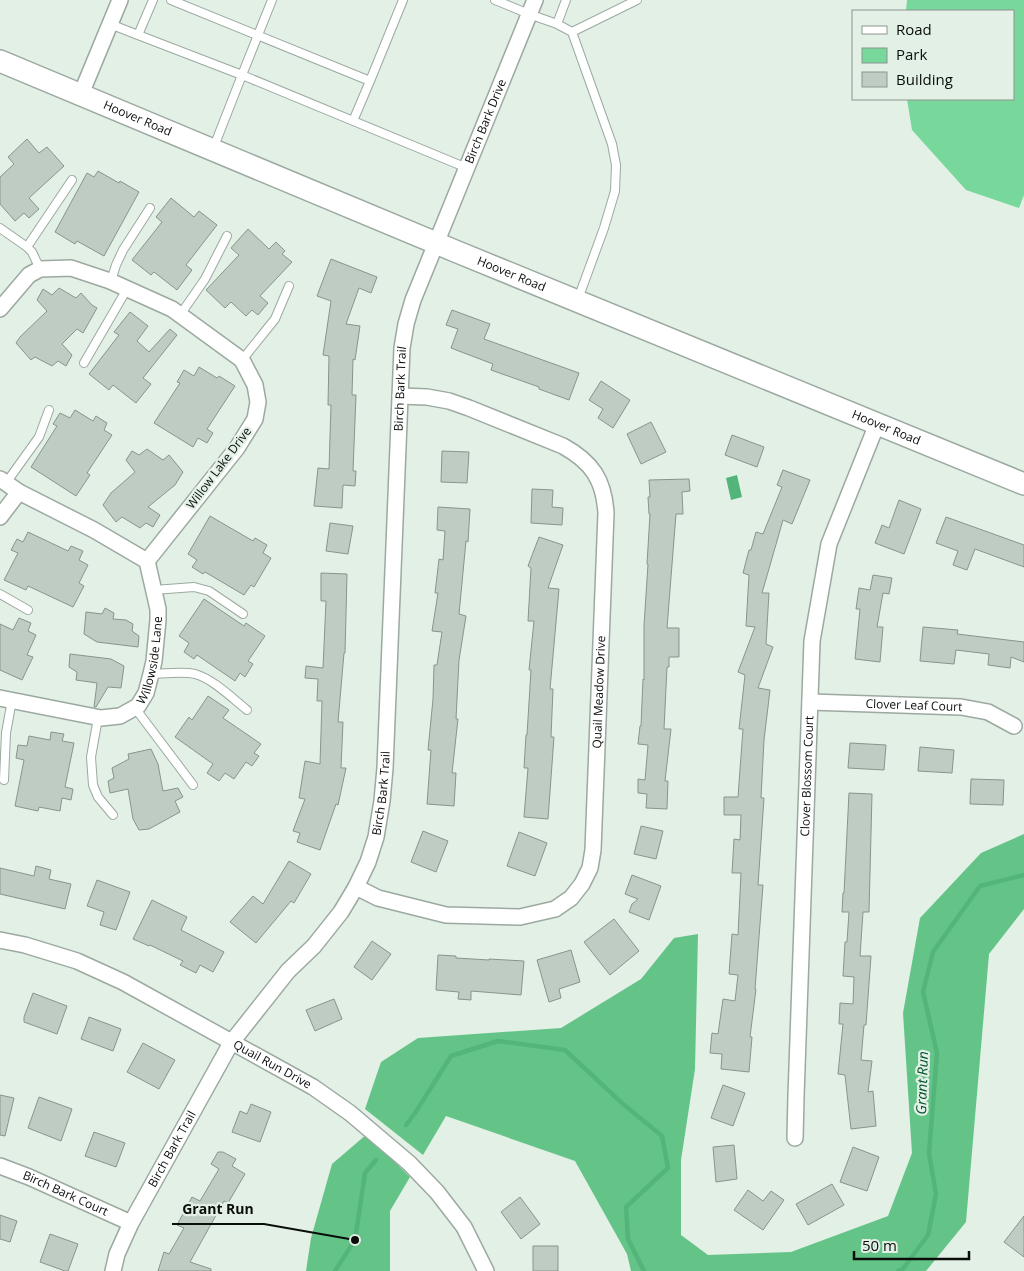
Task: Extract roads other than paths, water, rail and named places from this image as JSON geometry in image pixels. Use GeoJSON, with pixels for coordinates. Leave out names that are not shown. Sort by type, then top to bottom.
{"type":"FeatureCollection","features":[{"type":"Feature","properties":{"kind":"main road","name":"Hoover Road"},"geometry":{"type":"LineString","coordinates":[[0,61],[1024,484]]}},
{"type":"Feature","properties":{"kind":"street"},"geometry":{"type":"LineString","coordinates":[[81,94],[120,0]]}},
{"type":"Feature","properties":{"kind":"street","name":"Birch Bark Drive"},"geometry":{"type":"LineString","coordinates":[[437,242],[535,0]]}},
{"type":"Feature","properties":{"kind":"street","name":"Birch Bark Trail"},"geometry":{"type":"LineString","coordinates":[[113,1271],[131,1223],[231,1043],[288,971],[314,946],[341,912],[368,862],[376,837],[385,768],[402,348],[413,300],[437,242]]}},
{"type":"Feature","properties":{"kind":"street","name":"Willow Lake Drive"},"geometry":{"type":"LineString","coordinates":[[40,269],[71,268],[111,281],[172,309],[242,360],[255,385],[258,402],[255,419],[236,448],[147,562]]}},
{"type":"Feature","properties":{"kind":"street"},"geometry":{"type":"LineString","coordinates":[[0,309],[29,275],[40,269]]}},
{"type":"Feature","properties":{"kind":"street","name":"Quail Meadow Drive"},"geometry":{"type":"LineString","coordinates":[[356,887],[378,898],[446,915],[520,917],[555,909],[571,898],[582,884],[590,868],[592,850],[606,514],[605,499],[601,486],[586,462],[576,453],[563,446],[449,401],[427,397],[400,396]]}},
{"type":"Feature","properties":{"kind":"street","name":"Clover Blossom Court"},"geometry":{"type":"LineString","coordinates":[[795,1138],[812,640],[830,544],[877,424]]}},
{"type":"Feature","properties":{"kind":"street"},"geometry":{"type":"LineString","coordinates":[[3,481],[19,492],[94,530],[147,562]]}},
{"type":"Feature","properties":{"kind":"street"},"geometry":{"type":"LineString","coordinates":[[0,517],[19,492]]}},
{"type":"Feature","properties":{"kind":"street","name":"Willowside Lane"},"geometry":{"type":"LineString","coordinates":[[6,699],[98,718],[120,716],[138,706],[146,693],[154,661],[158,609],[147,562]]}},
{"type":"Feature","properties":{"kind":"street","name":"Clover Leaf Court"},"geometry":{"type":"LineString","coordinates":[[810,702],[961,708],[988,712],[1014,726]]}},
{"type":"Feature","properties":{"kind":"street","name":"Quail Run Drive"},"geometry":{"type":"LineString","coordinates":[[0,940],[25,945],[77,961],[123,982],[312,1087],[350,1113],[409,1163],[437,1192],[464,1228],[486,1271]]}},
{"type":"Feature","properties":{"kind":"street","name":"Birch Bark Court"},"geometry":{"type":"LineString","coordinates":[[0,1166],[131,1223]]}},
{"type":"Feature","properties":{"kind":"lane"},"geometry":{"type":"LineString","coordinates":[[138,35],[153,0]]}},
{"type":"Feature","properties":{"kind":"lane"},"geometry":{"type":"LineString","coordinates":[[171,0],[370,81]]}},
{"type":"Feature","properties":{"kind":"lane"},"geometry":{"type":"LineString","coordinates":[[213,149],[272,0]]}},
{"type":"Feature","properties":{"kind":"lane"},"geometry":{"type":"LineString","coordinates":[[353,121],[403,0]]}},
{"type":"Feature","properties":{"kind":"lane"},"geometry":{"type":"LineString","coordinates":[[495,0],[557,24],[572,32],[612,144],[616,165],[615,191],[578,301]]}},
{"type":"Feature","properties":{"kind":"lane"},"geometry":{"type":"LineString","coordinates":[[557,24],[566,0]]}},
{"type":"Feature","properties":{"kind":"lane"},"geometry":{"type":"LineString","coordinates":[[572,32],[637,0]]}},
{"type":"Feature","properties":{"kind":"lane"},"geometry":{"type":"LineString","coordinates":[[110,24],[467,168]]}},
{"type":"Feature","properties":{"kind":"lane"},"geometry":{"type":"LineString","coordinates":[[27,247],[72,180]]}},
{"type":"Feature","properties":{"kind":"lane"},"geometry":{"type":"LineString","coordinates":[[111,281],[123,250],[150,208]]}},
{"type":"Feature","properties":{"kind":"lane"},"geometry":{"type":"LineString","coordinates":[[0,228],[32,252],[40,269]]}},
{"type":"Feature","properties":{"kind":"lane"},"geometry":{"type":"LineString","coordinates":[[180,315],[204,279],[227,236]]}},
{"type":"Feature","properties":{"kind":"lane"},"geometry":{"type":"LineString","coordinates":[[242,360],[275,319],[289,286]]}},
{"type":"Feature","properties":{"kind":"lane"},"geometry":{"type":"LineString","coordinates":[[84,362],[127,289]]}},
{"type":"Feature","properties":{"kind":"lane"},"geometry":{"type":"LineString","coordinates":[[3,481],[39,437],[49,410]]}},
{"type":"Feature","properties":{"kind":"lane"},"geometry":{"type":"LineString","coordinates":[[154,590],[194,587],[209,591],[243,614]]}},
{"type":"Feature","properties":{"kind":"lane"},"geometry":{"type":"LineString","coordinates":[[0,594],[28,610]]}},
{"type":"Feature","properties":{"kind":"lane"},"geometry":{"type":"LineString","coordinates":[[151,674],[194,674],[207,679],[247,710]]}},
{"type":"Feature","properties":{"kind":"lane"},"geometry":{"type":"LineString","coordinates":[[4,780],[6,699]]}},
{"type":"Feature","properties":{"kind":"lane"},"geometry":{"type":"LineString","coordinates":[[135,708],[193,785]]}},
{"type":"Feature","properties":{"kind":"lane"},"geometry":{"type":"LineString","coordinates":[[98,718],[91,757],[92,785],[98,797],[113,815]]}},
{"type":"Feature","properties":{"kind":"waterway","name":"Grant Run"},"geometry":{"type":"LineString","coordinates":[[898,1271],[902,1270],[928,1235],[936,1194],[929,1153],[937,1053],[923,992],[933,952],[980,886],[1024,875]]}},
{"type":"Feature","properties":{"kind":"waterway","name":"Grant Run"},"geometry":{"type":"LineString","coordinates":[[406,1125],[451,1056],[498,1041],[565,1050],[623,1104],[662,1136],[668,1168],[626,1207],[628,1239],[644,1271]]}},
{"type":"Feature","properties":{"kind":"waterway","name":"Grant Run"},"geometry":{"type":"LineString","coordinates":[[335,1271],[355,1240],[365,1173],[376,1160]]}},
{"type":"Feature","properties":{"kind":"place","name":"Grant Run"},"geometry":{"type":"Point","coordinates":[355,1240]}}]}
